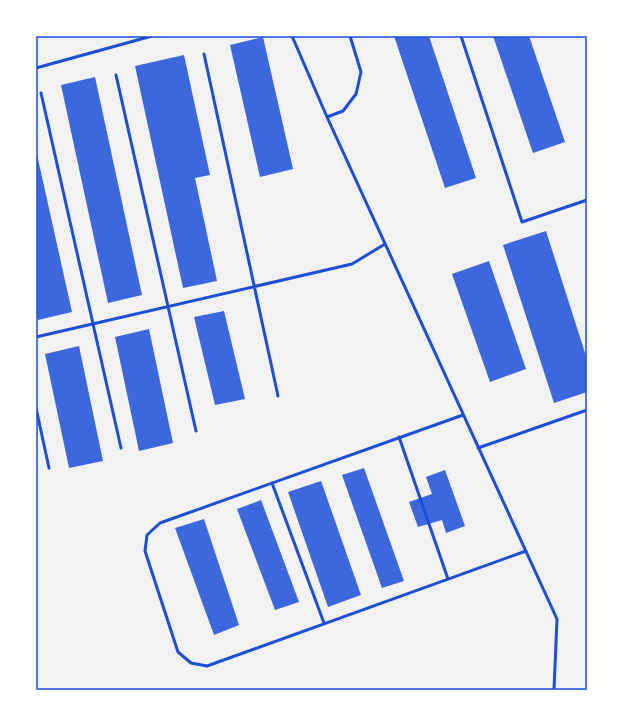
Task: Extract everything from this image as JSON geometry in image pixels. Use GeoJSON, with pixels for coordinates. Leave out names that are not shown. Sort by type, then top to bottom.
{"type":"FeatureCollection","features":[{"type":"Feature","properties":{"kind":"lane"},"geometry":{"type":"LineString","coordinates":[[36,68],[152,36]]}},
{"type":"Feature","properties":{"kind":"lane"},"geometry":{"type":"LineString","coordinates":[[292,36],[327,118],[557,619],[554,690]]}},
{"type":"Feature","properties":{"kind":"lane"},"geometry":{"type":"LineString","coordinates":[[327,118],[343,111],[356,94],[362,72],[350,36]]}},
{"type":"Feature","properties":{"kind":"lane"},"geometry":{"type":"LineString","coordinates":[[461,36],[522,222],[587,200]]}},
{"type":"Feature","properties":{"kind":"lane"},"geometry":{"type":"LineString","coordinates":[[204,54],[278,396]]}},
{"type":"Feature","properties":{"kind":"lane"},"geometry":{"type":"LineString","coordinates":[[116,75],[196,431]]}},
{"type":"Feature","properties":{"kind":"lane"},"geometry":{"type":"LineString","coordinates":[[41,93],[121,448]]}},
{"type":"Feature","properties":{"kind":"lane"},"geometry":{"type":"LineString","coordinates":[[36,337],[352,264],[385,244]]}},
{"type":"Feature","properties":{"kind":"lane"},"geometry":{"type":"LineString","coordinates":[[36,408],[49,468]]}},
{"type":"Feature","properties":{"kind":"lane"},"geometry":{"type":"LineString","coordinates":[[478,448],[587,410]]}},
{"type":"Feature","properties":{"kind":"lane"},"geometry":{"type":"LineString","coordinates":[[463,415],[160,523],[146,535],[144,551],[178,652],[191,664],[207,666],[526,551]]}},
{"type":"Feature","properties":{"kind":"lane"},"geometry":{"type":"LineString","coordinates":[[399,437],[448,579]]}},
{"type":"Feature","properties":{"kind":"lane"},"geometry":{"type":"LineString","coordinates":[[272,483],[324,623]]}},
{"type":"Feature","properties":{"kind":"building"},"geometry":{"type":"Polygon","coordinates":[[[394,36],[429,36],[476,178],[445,188],[394,36]]]}},
{"type":"Feature","properties":{"kind":"building"},"geometry":{"type":"Polygon","coordinates":[[[493,36],[529,36],[565,142],[533,153],[493,36]]]}},
{"type":"Feature","properties":{"kind":"building"},"geometry":{"type":"Polygon","coordinates":[[[263,37],[293,169],[260,177],[230,45],[263,37]]]}},
{"type":"Feature","properties":{"kind":"building"},"geometry":{"type":"Polygon","coordinates":[[[184,55],[210,175],[195,178],[217,281],[183,288],[135,66],[184,55]]]}},
{"type":"Feature","properties":{"kind":"building"},"geometry":{"type":"Polygon","coordinates":[[[95,77],[142,295],[108,303],[61,85],[95,77]]]}},
{"type":"Feature","properties":{"kind":"building"},"geometry":{"type":"Polygon","coordinates":[[[36,150],[72,312],[38,320],[36,310],[36,150]]]}},
{"type":"Feature","properties":{"kind":"building"},"geometry":{"type":"Polygon","coordinates":[[[546,231],[587,359],[587,392],[554,403],[503,245],[546,231]]]}},
{"type":"Feature","properties":{"kind":"building"},"geometry":{"type":"Polygon","coordinates":[[[489,261],[526,369],[490,382],[452,274],[489,261]]]}},
{"type":"Feature","properties":{"kind":"building"},"geometry":{"type":"Polygon","coordinates":[[[224,311],[245,399],[215,405],[194,317],[224,311]]]}},
{"type":"Feature","properties":{"kind":"building"},"geometry":{"type":"Polygon","coordinates":[[[149,329],[173,443],[139,451],[115,337],[149,329]]]}},
{"type":"Feature","properties":{"kind":"building"},"geometry":{"type":"Polygon","coordinates":[[[79,346],[103,461],[69,468],[45,354],[79,346]]]}},
{"type":"Feature","properties":{"kind":"building"},"geometry":{"type":"Polygon","coordinates":[[[364,468],[404,581],[382,588],[342,475],[364,468]]]}},
{"type":"Feature","properties":{"kind":"building"},"geometry":{"type":"Polygon","coordinates":[[[445,470],[465,526],[446,533],[442,520],[418,527],[409,502],[432,494],[426,477],[445,470]]]}},
{"type":"Feature","properties":{"kind":"building"},"geometry":{"type":"Polygon","coordinates":[[[321,481],[361,595],[328,607],[288,492],[321,481]]]}},
{"type":"Feature","properties":{"kind":"building"},"geometry":{"type":"Polygon","coordinates":[[[261,500],[299,602],[275,610],[237,509],[261,500]]]}},
{"type":"Feature","properties":{"kind":"building"},"geometry":{"type":"Polygon","coordinates":[[[204,519],[239,625],[214,635],[175,528],[204,519]]]}}]}
